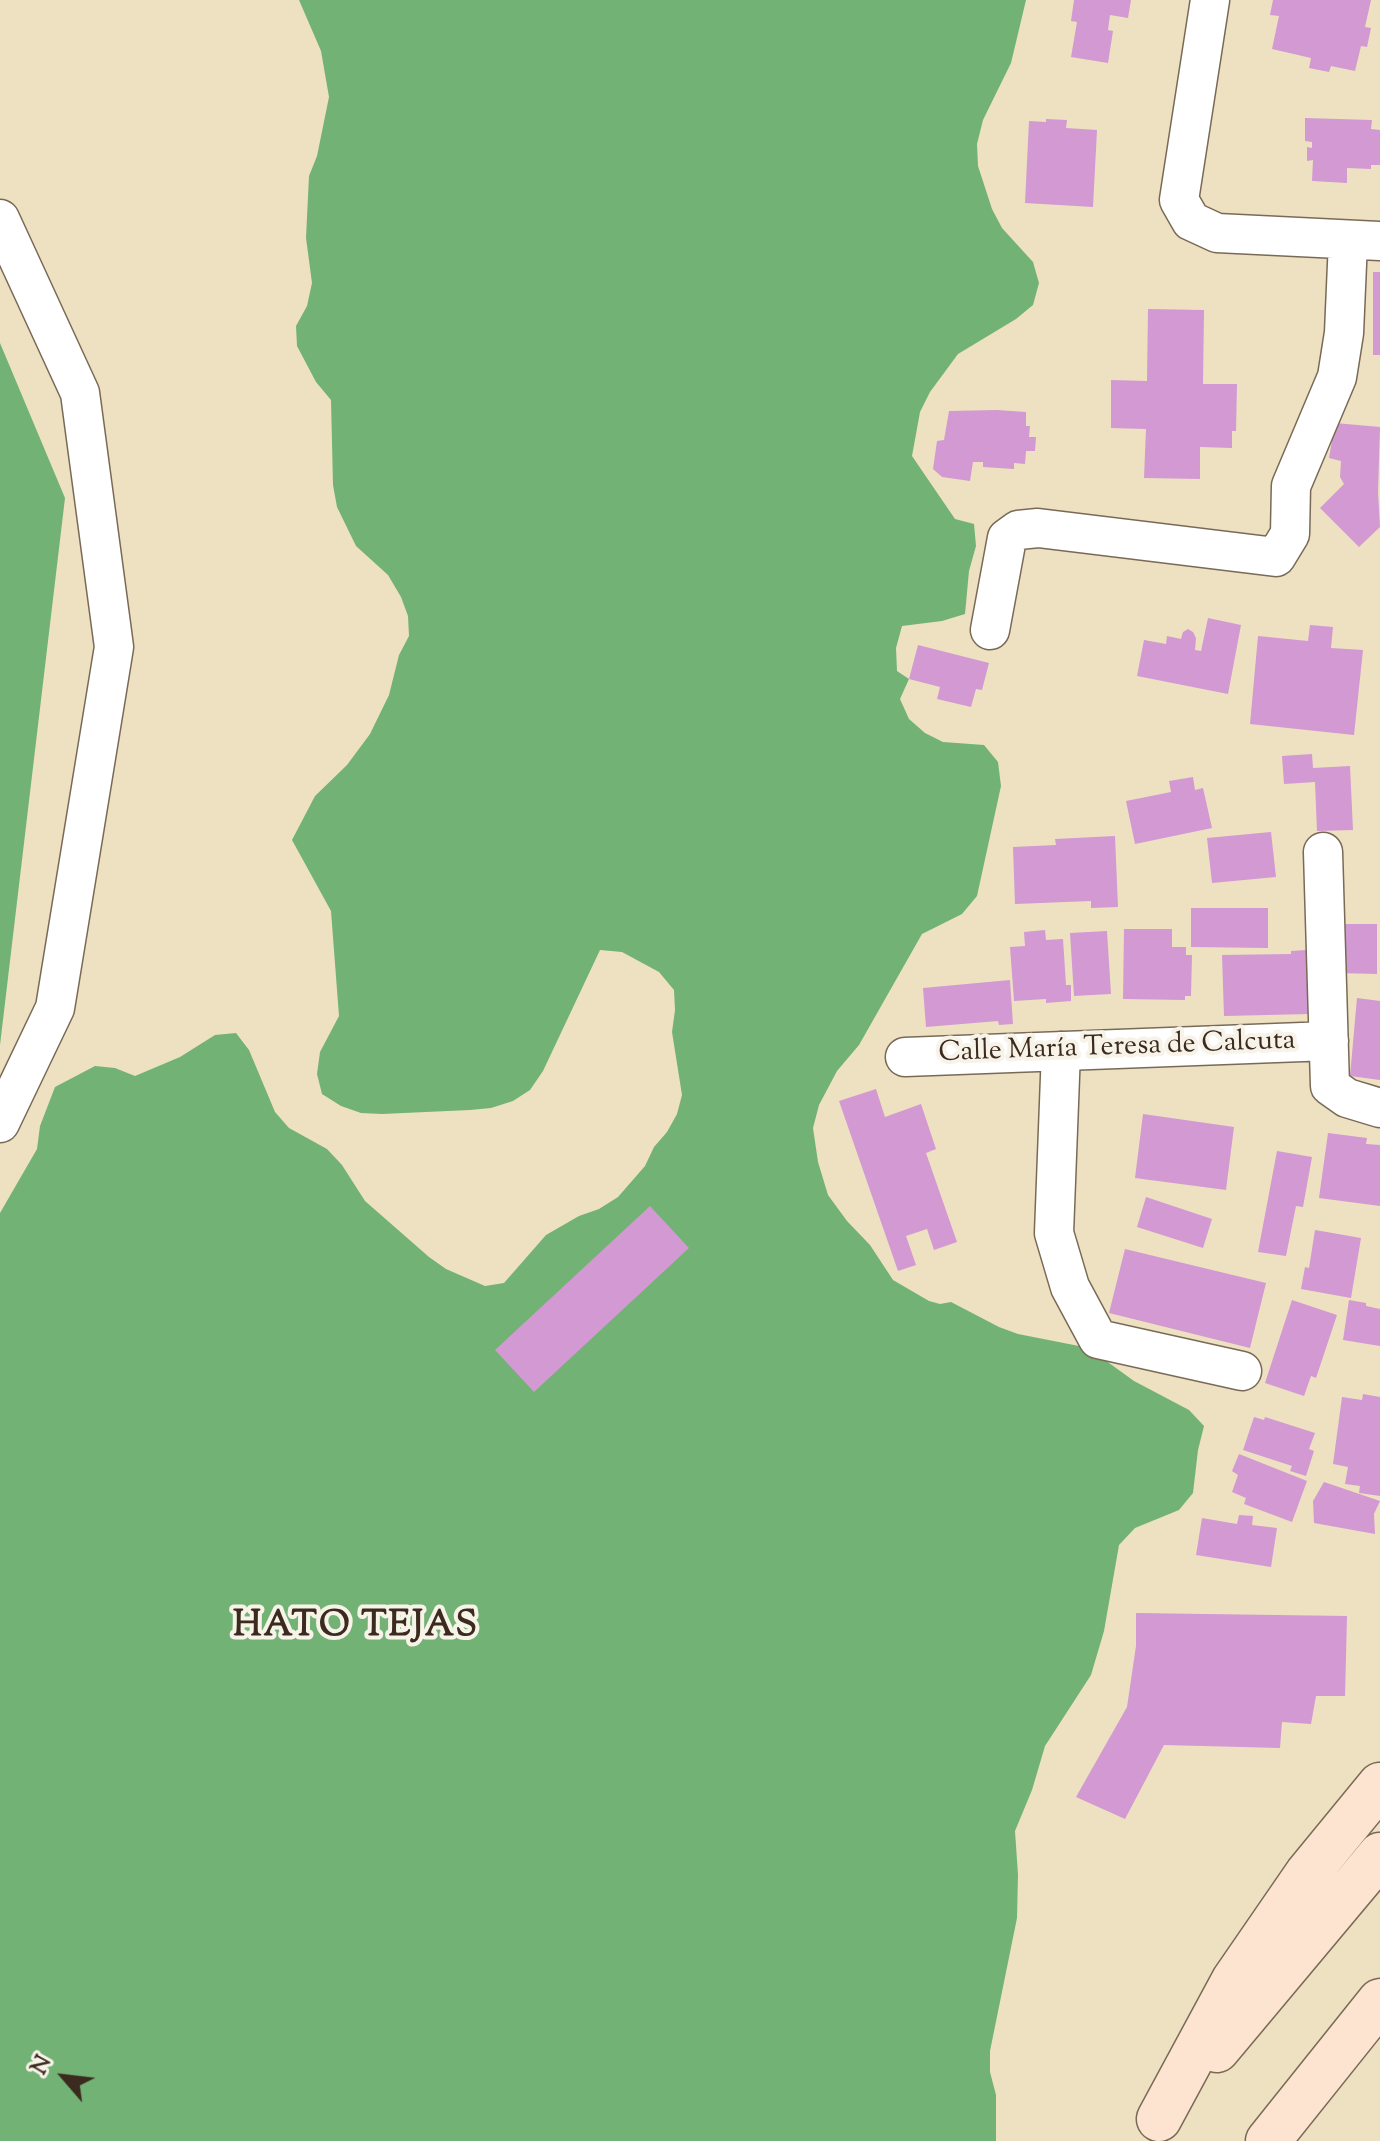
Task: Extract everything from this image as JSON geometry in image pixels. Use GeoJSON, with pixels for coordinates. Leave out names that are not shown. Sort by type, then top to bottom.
{"type":"FeatureCollection","features":[{"type":"Feature","properties":{"kind":"main road"},"geometry":{"type":"LineString","coordinates":[[1150,2130],[1234,1980],[1307,1874],[1380,1785]]}},
{"type":"Feature","properties":{"kind":"main road"},"geometry":{"type":"LineString","coordinates":[[1150,2130],[1380,1855]]}},
{"type":"Feature","properties":{"kind":"main road"},"geometry":{"type":"LineString","coordinates":[[1268,2141],[1380,2001]]}},
{"type":"Feature","properties":{"kind":"street"},"geometry":{"type":"LineString","coordinates":[[990,630],[1007,538],[1018,530],[1038,528],[1276,557],[1290,534],[1291,486],[1337,377],[1364,241],[1217,233],[1191,221],[1179,200],[1210,0]]}},
{"type":"Feature","properties":{"kind":"street"},"geometry":{"type":"LineString","coordinates":[[0,219],[80,393],[114,647],[55,1008],[0,1123]]}},
{"type":"Feature","properties":{"kind":"street"},"geometry":{"type":"LineString","coordinates":[[1323,852],[1330,1086],[1347,1098],[1380,1108]]}},
{"type":"Feature","properties":{"kind":"street","name":"Calle María Teresa de Calcuta"},"geometry":{"type":"LineString","coordinates":[[905,1057],[1329,1041]]}},
{"type":"Feature","properties":{"kind":"street"},"geometry":{"type":"LineString","coordinates":[[1061,1051],[1054,1233],[1070,1287],[1098,1339],[1242,1371]]}},
{"type":"Feature","properties":{"kind":"green space"},"geometry":{"type":"Polygon","coordinates":[[[299,0],[1026,0],[1011,63],[983,120],[977,144],[978,166],[992,209],[1002,228],[1033,262],[1039,283],[1033,305],[1016,319],[958,354],[930,392],[920,412],[912,456],[955,519],[974,524],[976,546],[969,571],[965,614],[942,621],[902,626],[896,648],[897,671],[909,679],[900,699],[909,719],[925,733],[943,742],[984,745],[998,762],[1001,786],[977,896],[962,914],[922,934],[859,1045],[837,1071],[819,1105],[813,1128],[818,1162],[828,1195],[870,1245],[893,1280],[929,1301],[940,1304],[951,1302],[1018,1334],[1079,1346],[1098,1355],[1134,1381],[1189,1410],[1204,1426],[1193,1493],[1179,1510],[1135,1528],[1119,1545],[1104,1631],[1091,1675],[1045,1746],[1015,1831],[1017,1918],[990,2051],[990,2072],[996,2095],[996,2141],[0,2141],[0,1213],[37,1149],[40,1126],[55,1087],[95,1066],[115,1068],[135,1076],[180,1057],[215,1035],[236,1033],[249,1050],[275,1112],[289,1128],[327,1149],[342,1165],[365,1201],[429,1257],[446,1269],[485,1286],[504,1283],[546,1235],[618,1197],[645,1166],[654,1147],[667,1132],[677,1114],[682,1095],[672,1032],[674,990],[659,972],[622,952],[600,950],[543,1071],[530,1090],[513,1101],[491,1108],[382,1114],[361,1113],[341,1106],[322,1094],[317,1074],[320,1052],[339,1016],[331,911],[292,840],[315,796],[347,765],[370,734],[389,695],[399,655],[409,636],[408,616],[401,597],[388,575],[356,546],[337,507],[333,485],[331,400],[316,382],[297,346],[296,326],[307,306],[312,283],[306,238],[309,176],[317,156],[329,97],[321,51],[299,0]]]}},
{"type":"Feature","properties":{"kind":"green space"},"geometry":{"type":"Polygon","coordinates":[[[0,343],[65,498],[0,1045],[0,343]]]}},
{"type":"Feature","properties":{"kind":"building"},"geometry":{"type":"Polygon","coordinates":[[[1074,0],[1131,0],[1128,18],[1110,15],[1108,30],[1113,31],[1108,63],[1071,57],[1077,22],[1071,21],[1074,0]]]}},
{"type":"Feature","properties":{"kind":"building"},"geometry":{"type":"Polygon","coordinates":[[[1273,0],[1371,0],[1365,27],[1371,28],[1367,47],[1361,46],[1355,71],[1331,66],[1329,72],[1309,68],[1311,58],[1272,49],[1279,16],[1270,15],[1273,0]]]}},
{"type":"Feature","properties":{"kind":"building"},"geometry":{"type":"Polygon","coordinates":[[[1305,118],[1372,120],[1371,129],[1380,130],[1380,165],[1371,165],[1371,169],[1347,168],[1347,183],[1312,181],[1313,160],[1307,161],[1307,147],[1312,148],[1312,142],[1305,141],[1305,118]]]}},
{"type":"Feature","properties":{"kind":"building"},"geometry":{"type":"Polygon","coordinates":[[[1046,119],[1067,120],[1066,128],[1097,130],[1093,207],[1025,203],[1029,121],[1046,122],[1046,119]]]}},
{"type":"Feature","properties":{"kind":"building"},"geometry":{"type":"Polygon","coordinates":[[[1373,272],[1380,272],[1380,355],[1373,355],[1373,272]]]}},
{"type":"Feature","properties":{"kind":"building"},"geometry":{"type":"Polygon","coordinates":[[[1148,309],[1204,310],[1203,384],[1237,384],[1236,431],[1232,431],[1232,448],[1200,447],[1200,479],[1144,478],[1146,429],[1111,428],[1111,380],[1147,381],[1148,309]]]}},
{"type":"Feature","properties":{"kind":"building"},"geometry":{"type":"Polygon","coordinates":[[[949,411],[1026,412],[1029,437],[1036,437],[1035,451],[1026,451],[1025,464],[1014,463],[1014,469],[983,467],[983,462],[973,462],[970,481],[942,477],[933,469],[937,441],[944,440],[949,411]]]}},
{"type":"Feature","properties":{"kind":"building"},"geometry":{"type":"Polygon","coordinates":[[[1335,423],[1380,427],[1380,527],[1359,547],[1320,508],[1344,484],[1340,477],[1341,461],[1329,458],[1335,423]]]}},
{"type":"Feature","properties":{"kind":"building"},"geometry":{"type":"Polygon","coordinates":[[[1208,618],[1241,625],[1228,694],[1137,676],[1144,640],[1166,644],[1167,636],[1181,639],[1188,629],[1196,638],[1195,650],[1201,651],[1208,618]]]}},
{"type":"Feature","properties":{"kind":"building"},"geometry":{"type":"Polygon","coordinates":[[[1310,625],[1333,627],[1331,648],[1363,650],[1354,735],[1250,724],[1258,636],[1308,641],[1310,625]]]}},
{"type":"Feature","properties":{"kind":"building"},"geometry":{"type":"Polygon","coordinates":[[[918,645],[989,663],[982,690],[976,689],[971,707],[937,699],[940,687],[909,679],[918,645]]]}},
{"type":"Feature","properties":{"kind":"building"},"geometry":{"type":"Polygon","coordinates":[[[1312,754],[1313,768],[1350,766],[1353,830],[1317,831],[1315,782],[1284,784],[1282,756],[1312,754]]]}},
{"type":"Feature","properties":{"kind":"building"},"geometry":{"type":"Polygon","coordinates":[[[1193,777],[1195,790],[1203,788],[1212,828],[1135,844],[1126,801],[1171,792],[1169,781],[1193,777]]]}},
{"type":"Feature","properties":{"kind":"building"},"geometry":{"type":"Polygon","coordinates":[[[1271,832],[1276,877],[1212,883],[1207,838],[1271,832]]]}},
{"type":"Feature","properties":{"kind":"building"},"geometry":{"type":"Polygon","coordinates":[[[1115,836],[1118,907],[1091,908],[1091,901],[1015,904],[1013,847],[1056,845],[1055,839],[1115,836]]]}},
{"type":"Feature","properties":{"kind":"building"},"geometry":{"type":"Polygon","coordinates":[[[1191,908],[1268,908],[1268,948],[1191,947],[1191,908]]]}},
{"type":"Feature","properties":{"kind":"building"},"geometry":{"type":"Polygon","coordinates":[[[1338,924],[1377,924],[1377,974],[1338,973],[1338,924]]]}},
{"type":"Feature","properties":{"kind":"building"},"geometry":{"type":"Polygon","coordinates":[[[1124,929],[1172,929],[1172,947],[1186,947],[1186,955],[1192,955],[1191,996],[1185,996],[1185,1000],[1123,999],[1124,929]]]}},
{"type":"Feature","properties":{"kind":"building"},"geometry":{"type":"Polygon","coordinates":[[[1045,930],[1046,940],[1063,939],[1066,985],[1071,985],[1071,1001],[1014,1001],[1010,947],[1025,946],[1024,932],[1045,930]]]}},
{"type":"Feature","properties":{"kind":"building"},"geometry":{"type":"Polygon","coordinates":[[[1107,931],[1111,994],[1074,996],[1070,933],[1107,931]]]}},
{"type":"Feature","properties":{"kind":"building"},"geometry":{"type":"Polygon","coordinates":[[[1307,950],[1310,1014],[1224,1016],[1222,955],[1291,954],[1291,951],[1307,950]]]}},
{"type":"Feature","properties":{"kind":"building"},"geometry":{"type":"Polygon","coordinates":[[[1010,980],[1013,1024],[999,1025],[998,1021],[926,1027],[923,988],[1010,980]]]}},
{"type":"Feature","properties":{"kind":"building"},"geometry":{"type":"Polygon","coordinates":[[[1357,998],[1380,1001],[1380,1080],[1350,1076],[1357,998]]]}},
{"type":"Feature","properties":{"kind":"building"},"geometry":{"type":"Polygon","coordinates":[[[876,1089],[885,1117],[921,1104],[936,1149],[926,1153],[957,1242],[934,1250],[927,1229],[906,1236],[916,1265],[898,1271],[839,1101],[876,1089]]]}},
{"type":"Feature","properties":{"kind":"building"},"geometry":{"type":"Polygon","coordinates":[[[1143,1114],[1234,1127],[1226,1190],[1135,1178],[1143,1114]]]}},
{"type":"Feature","properties":{"kind":"building"},"geometry":{"type":"Polygon","coordinates":[[[1328,1133],[1367,1138],[1366,1144],[1380,1145],[1380,1206],[1319,1198],[1328,1133]]]}},
{"type":"Feature","properties":{"kind":"building"},"geometry":{"type":"Polygon","coordinates":[[[1277,1151],[1312,1157],[1303,1207],[1296,1206],[1286,1256],[1258,1252],[1277,1151]]]}},
{"type":"Feature","properties":{"kind":"building"},"geometry":{"type":"Polygon","coordinates":[[[1146,1197],[1212,1219],[1203,1248],[1137,1227],[1146,1197]]]}},
{"type":"Feature","properties":{"kind":"building"},"geometry":{"type":"Polygon","coordinates":[[[650,1206],[689,1248],[534,1392],[495,1350],[650,1206]]]}},
{"type":"Feature","properties":{"kind":"building"},"geometry":{"type":"Polygon","coordinates":[[[1315,1230],[1361,1238],[1351,1298],[1301,1289],[1305,1267],[1309,1268],[1315,1230]]]}},
{"type":"Feature","properties":{"kind":"building"},"geometry":{"type":"Polygon","coordinates":[[[1125,1249],[1266,1283],[1250,1348],[1109,1313],[1125,1249]]]}},
{"type":"Feature","properties":{"kind":"building"},"geometry":{"type":"Polygon","coordinates":[[[1292,1300],[1337,1315],[1316,1378],[1311,1376],[1304,1396],[1265,1383],[1292,1300]]]}},
{"type":"Feature","properties":{"kind":"building"},"geometry":{"type":"Polygon","coordinates":[[[1349,1300],[1380,1309],[1380,1346],[1343,1340],[1349,1300]]]}},
{"type":"Feature","properties":{"kind":"building"},"geometry":{"type":"Polygon","coordinates":[[[1363,1394],[1380,1397],[1380,1496],[1359,1493],[1360,1486],[1345,1484],[1348,1467],[1333,1464],[1342,1397],[1362,1400],[1363,1394]]]}},
{"type":"Feature","properties":{"kind":"building"},"geometry":{"type":"Polygon","coordinates":[[[1254,1417],[1264,1420],[1265,1417],[1315,1433],[1309,1449],[1314,1451],[1306,1476],[1290,1471],[1292,1466],[1243,1450],[1254,1417]]]}},
{"type":"Feature","properties":{"kind":"building"},"geometry":{"type":"Polygon","coordinates":[[[1239,1454],[1307,1481],[1292,1522],[1244,1504],[1246,1498],[1232,1492],[1238,1475],[1232,1471],[1239,1454]]]}},
{"type":"Feature","properties":{"kind":"building"},"geometry":{"type":"Polygon","coordinates":[[[1324,1482],[1380,1501],[1374,1514],[1375,1534],[1314,1523],[1313,1501],[1324,1482]]]}},
{"type":"Feature","properties":{"kind":"building"},"geometry":{"type":"Polygon","coordinates":[[[1239,1515],[1253,1516],[1252,1525],[1277,1528],[1271,1567],[1196,1555],[1202,1518],[1237,1524],[1239,1515]]]}},
{"type":"Feature","properties":{"kind":"building"},"geometry":{"type":"Polygon","coordinates":[[[1136,1613],[1347,1616],[1345,1696],[1316,1696],[1311,1724],[1282,1722],[1280,1748],[1164,1745],[1125,1819],[1076,1797],[1127,1707],[1136,1646],[1136,1613]]]}},
{"type":"Feature","properties":{"kind":"district","name":"HATO TEJAS"},"geometry":{"type":"Point","coordinates":[356,1629]}}]}
